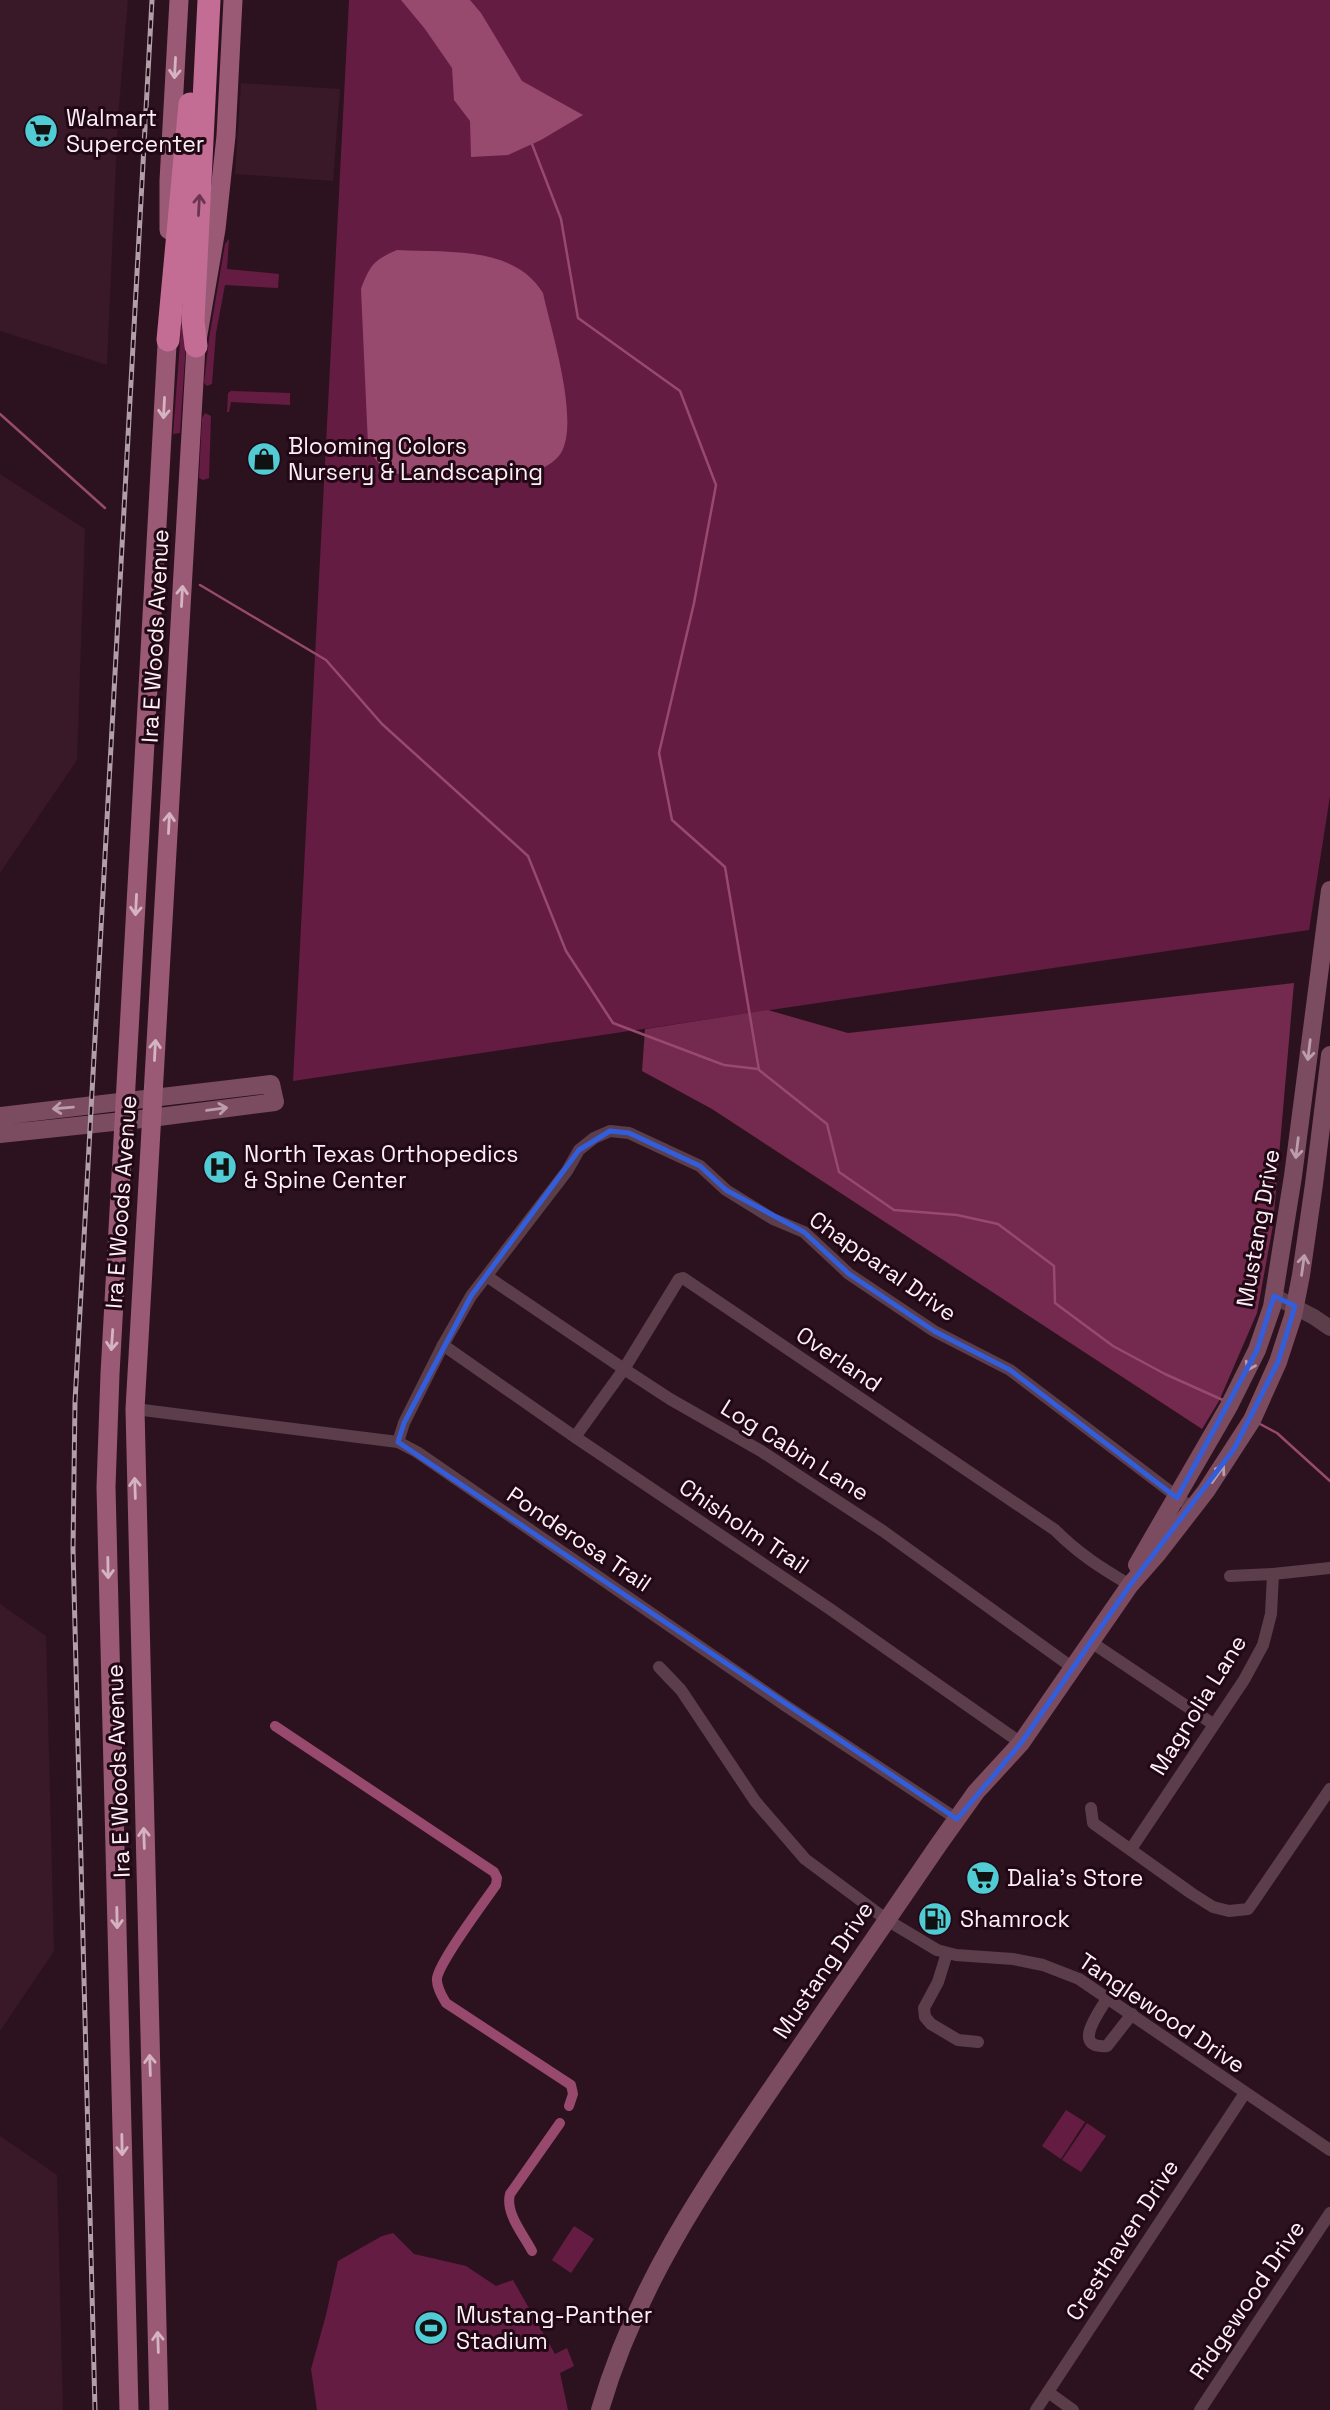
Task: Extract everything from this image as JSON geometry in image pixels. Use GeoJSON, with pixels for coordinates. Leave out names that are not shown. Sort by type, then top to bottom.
{"type":"FeatureCollection","features":[{"type":"Feature","properties":{"kind":"highway"},"geometry":{"type":"LineString","coordinates":[[168,340],[197,0]]}},
{"type":"Feature","properties":{"kind":"highway"},"geometry":{"type":"LineString","coordinates":[[196,346],[193,321],[209,0]]}},
{"type":"Feature","properties":{"kind":"main road","name":"Ira E Woods Avenue"},"geometry":{"type":"LineString","coordinates":[[129,2410],[106,1487],[110,1374],[168,340],[169,181],[179,0]]}},
{"type":"Feature","properties":{"kind":"main road","name":"Ira E Woods Avenue"},"geometry":{"type":"LineString","coordinates":[[159,2410],[135,1409],[196,346],[216,229],[226,136],[233,0]]}},
{"type":"Feature","properties":{"kind":"main road"},"geometry":{"type":"LineString","coordinates":[[146,720],[152,732],[160,738],[174,739]]}},
{"type":"Feature","properties":{"kind":"main road","name":"Mustang Drive"},"geometry":{"type":"LineString","coordinates":[[600,2410],[638,2309],[682,2224],[976,1792],[1021,1743],[1130,1585],[1158,1553],[1184,1503],[1257,1350],[1274,1296],[1330,890]]}},
{"type":"Feature","properties":{"kind":"main road","name":"Mustang Drive"},"geometry":{"type":"LineString","coordinates":[[1184,1503],[1234,1449],[1252,1420],[1283,1350],[1295,1306],[1328,1088],[1330,1055]]}},
{"type":"Feature","properties":{"kind":"main road"},"geometry":{"type":"LineString","coordinates":[[0,1116],[125,1111],[151,1118],[273,1093],[152,1098],[125,1111],[0,1134]]}},
{"type":"Feature","properties":{"kind":"main road"},"geometry":{"type":"LineString","coordinates":[[110,1641],[139,1641]]}},
{"type":"Feature","properties":{"kind":"street"},"geometry":{"type":"LineString","coordinates":[[1305,1082],[1328,1088]]}},
{"type":"Feature","properties":{"kind":"street","name":"Chapparal Drive"},"geometry":{"type":"LineString","coordinates":[[398,1442],[404,1423],[471,1296],[567,1171],[579,1150],[594,1138],[610,1131],[629,1133],[700,1166],[726,1190],[773,1219],[804,1232],[849,1274],[934,1331],[1010,1370],[1184,1503]]}},
{"type":"Feature","properties":{"kind":"street","name":"Log Cabin Lane"},"geometry":{"type":"LineString","coordinates":[[488,1277],[670,1399],[761,1451],[850,1509],[1073,1668]]}},
{"type":"Feature","properties":{"kind":"street","name":"Overland"},"geometry":{"type":"LineString","coordinates":[[575,1437],[624,1369],[682,1278],[1055,1530],[1092,1563],[1130,1585]]}},
{"type":"Feature","properties":{"kind":"street"},"geometry":{"type":"LineString","coordinates":[[1274,1296],[1330,1328]]}},
{"type":"Feature","properties":{"kind":"street","name":"Chisholm Trail"},"geometry":{"type":"LineString","coordinates":[[443,1345],[1021,1743]]}},
{"type":"Feature","properties":{"kind":"street","name":"Ponderosa Trail"},"geometry":{"type":"LineString","coordinates":[[135,1409],[398,1442],[417,1452],[775,1698],[957,1819]]}},
{"type":"Feature","properties":{"kind":"street"},"geometry":{"type":"LineString","coordinates":[[1230,1576],[1330,1568]]}},
{"type":"Feature","properties":{"kind":"street","name":"Magnolia Lane"},"geometry":{"type":"LineString","coordinates":[[1131,1849],[1244,1680],[1263,1645],[1271,1614],[1273,1574]]}},
{"type":"Feature","properties":{"kind":"street"},"geometry":{"type":"LineString","coordinates":[[1091,1642],[1213,1724]]}},
{"type":"Feature","properties":{"kind":"street","name":"Tanglewood Drive"},"geometry":{"type":"LineString","coordinates":[[659,1667],[681,1690],[755,1801],[805,1859],[887,1920],[937,1950],[1043,1965],[1079,1979],[1330,2150]]}},
{"type":"Feature","properties":{"kind":"street"},"geometry":{"type":"LineString","coordinates":[[1091,1808],[1093,1823],[1191,1894],[1213,1907],[1241,1911],[1248,1909],[1330,1789]]}},
{"type":"Feature","properties":{"kind":"street"},"geometry":{"type":"LineString","coordinates":[[947,1953],[939,1982],[924,2008],[925,2017],[931,2024],[958,2040],[978,2042]]}},
{"type":"Feature","properties":{"kind":"street"},"geometry":{"type":"LineString","coordinates":[[1108,1997],[1092,2022],[1088,2034],[1091,2042],[1098,2047],[1107,2046],[1132,2014]]}},
{"type":"Feature","properties":{"kind":"street","name":"Cresthaven Drive"},"geometry":{"type":"LineString","coordinates":[[1036,2410],[1245,2093]]}},
{"type":"Feature","properties":{"kind":"street","name":"Ridgewood Drive"},"geometry":{"type":"LineString","coordinates":[[1200,2410],[1330,2213]]}},
{"type":"Feature","properties":{"kind":"street"},"geometry":{"type":"LineString","coordinates":[[1048,2392],[1073,2410]]}},
{"type":"Feature","properties":{"kind":"highlighted area"},"geometry":{"type":"Polygon","coordinates":[[[610,1131],[629,1133],[700,1166],[726,1190],[804,1232],[849,1274],[934,1331],[1010,1370],[1177,1498],[1257,1350],[1274,1296],[1295,1306],[1278,1362],[1234,1449],[1130,1585],[1021,1743],[957,1819],[398,1442],[404,1423],[471,1296],[579,1150],[610,1131]]]}},
{"type":"Feature","properties":{"kind":"shaded area"},"geometry":{"type":"Polygon","coordinates":[[[0,0],[128,0],[118,118],[107,365],[0,331],[0,0]]]}},
{"type":"Feature","properties":{"kind":"shaded area"},"geometry":{"type":"Polygon","coordinates":[[[349,0],[1330,0],[1330,796],[1309,930],[293,1081],[349,0]]]}},
{"type":"Feature","properties":{"kind":"shaded area"},"geometry":{"type":"Polygon","coordinates":[[[401,0],[470,0],[481,13],[522,81],[583,115],[541,140],[508,155],[471,157],[470,121],[454,100],[452,68],[401,0]]]}},
{"type":"Feature","properties":{"kind":"shaded area"},"geometry":{"type":"Polygon","coordinates":[[[241,83],[340,89],[333,181],[235,174],[241,83]]]}},
{"type":"Feature","properties":{"kind":"shaded area"},"geometry":{"type":"Polygon","coordinates":[[[229,239],[227,269],[279,274],[278,288],[225,285],[216,333],[212,384],[207,386],[204,383],[209,339],[225,244],[229,239]]]}},
{"type":"Feature","properties":{"kind":"shaded area"},"geometry":{"type":"Polygon","coordinates":[[[397,250],[457,252],[497,259],[515,266],[530,277],[543,293],[566,398],[566,438],[561,453],[552,463],[540,470],[395,474],[375,459],[368,445],[361,289],[374,264],[397,250]]]}},
{"type":"Feature","properties":{"kind":"shaded area"},"geometry":{"type":"Polygon","coordinates":[[[187,251],[190,282],[180,433],[173,434],[187,251]]]}},
{"type":"Feature","properties":{"kind":"shaded area"},"geometry":{"type":"Polygon","coordinates":[[[228,393],[290,393],[290,405],[231,402],[227,412],[228,393]]]}},
{"type":"Feature","properties":{"kind":"shaded area"},"geometry":{"type":"Polygon","coordinates":[[[205,413],[211,416],[209,478],[203,480],[199,478],[202,418],[205,413]]]}},
{"type":"Feature","properties":{"kind":"shaded area"},"geometry":{"type":"Polygon","coordinates":[[[0,474],[85,529],[77,760],[0,873],[0,474]]]}},
{"type":"Feature","properties":{"kind":"shaded area"},"geometry":{"type":"Polygon","coordinates":[[[1294,983],[1273,1225],[1257,1313],[1219,1401],[1202,1429],[712,1109],[642,1071],[645,1029],[768,1010],[848,1033],[1294,983]]]}},
{"type":"Feature","properties":{"kind":"shaded area"},"geometry":{"type":"Polygon","coordinates":[[[0,1604],[46,1636],[54,1951],[0,2031],[0,1604]]]}},
{"type":"Feature","properties":{"kind":"shaded area"},"geometry":{"type":"Polygon","coordinates":[[[1066,2110],[1085,2122],[1061,2159],[1042,2146],[1066,2110]]]}},
{"type":"Feature","properties":{"kind":"shaded area"},"geometry":{"type":"Polygon","coordinates":[[[1087,2123],[1106,2136],[1081,2172],[1062,2160],[1087,2123]]]}},
{"type":"Feature","properties":{"kind":"shaded area"},"geometry":{"type":"Polygon","coordinates":[[[0,2136],[57,2175],[63,2410],[0,2410],[0,2136]]]}},
{"type":"Feature","properties":{"kind":"shaded area"},"geometry":{"type":"Polygon","coordinates":[[[574,2226],[594,2239],[571,2273],[552,2260],[574,2226]]]}},
{"type":"Feature","properties":{"kind":"shaded area","name":"Mustang-Panther Stadium"},"geometry":{"type":"Polygon","coordinates":[[[393,2233],[414,2254],[466,2266],[496,2286],[513,2280],[555,2354],[567,2348],[574,2366],[560,2373],[568,2410],[317,2410],[311,2369],[338,2261],[382,2236],[393,2233]]]}},
{"type":"Feature","properties":{"kind":"waterway"},"geometry":{"type":"LineString","coordinates":[[532,144],[561,219],[578,318],[680,391],[716,485],[694,603],[659,753],[672,820],[725,867],[759,1070],[827,1124],[839,1172],[894,1210],[957,1215],[998,1224],[1054,1266],[1055,1303],[1113,1346],[1165,1374],[1225,1401]]}},
{"type":"Feature","properties":{"kind":"waterway"},"geometry":{"type":"LineString","coordinates":[[0,414],[105,508]]}},
{"type":"Feature","properties":{"kind":"waterway"},"geometry":{"type":"LineString","coordinates":[[200,585],[326,660],[382,724],[528,856],[566,951],[613,1023],[724,1065],[758,1069]]}},
{"type":"Feature","properties":{"kind":"waterway"},"geometry":{"type":"LineString","coordinates":[[1260,1424],[1277,1433],[1330,1481]]}},
{"type":"Feature","properties":{"kind":"waterway"},"geometry":{"type":"LineString","coordinates":[[275,1726],[494,1872],[496,1885],[446,1958],[437,1978],[438,1988],[446,2003],[571,2085],[573,2094],[569,2106]]}},
{"type":"Feature","properties":{"kind":"waterway"},"geometry":{"type":"LineString","coordinates":[[532,2251],[512,2216],[510,2194],[560,2123]]}},
{"type":"Feature","properties":{"kind":"railway"},"geometry":{"type":"LineString","coordinates":[[95,2410],[73,1549],[75,1402],[152,0]]}},
{"type":"Feature","properties":{"kind":"place","name":"Walmart Supercenter"},"geometry":{"type":"Point","coordinates":[41,131]}},
{"type":"Feature","properties":{"kind":"place","name":"Blooming Colors Nursery & Landscaping"},"geometry":{"type":"Point","coordinates":[264,459]}},
{"type":"Feature","properties":{"kind":"place","name":"North Texas Orthopedics & Spine Center"},"geometry":{"type":"Point","coordinates":[220,1167]}},
{"type":"Feature","properties":{"kind":"place","name":"Dalia's Store"},"geometry":{"type":"Point","coordinates":[983,1878]}},
{"type":"Feature","properties":{"kind":"place","name":"Shamrock"},"geometry":{"type":"Point","coordinates":[935,1919]}},
{"type":"Feature","properties":{"kind":"place","name":"Mustang-Panther Stadium"},"geometry":{"type":"Point","coordinates":[431,2328]}}]}
